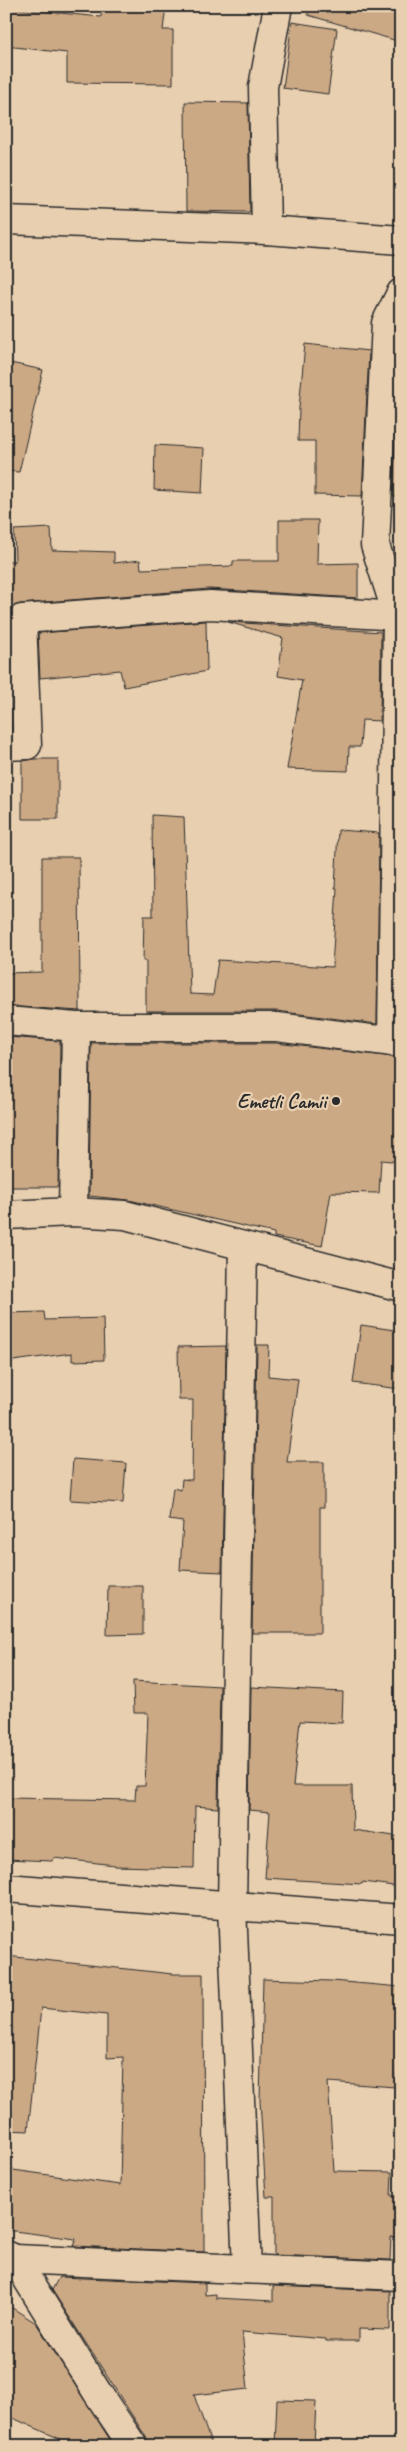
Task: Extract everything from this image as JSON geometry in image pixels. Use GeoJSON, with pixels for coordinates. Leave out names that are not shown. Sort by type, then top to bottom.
{"type":"FeatureCollection","features":[{"type":"Feature","properties":{"kind":"street"},"geometry":{"type":"LineString","coordinates":[[266,230],[262,87],[278,6]]}},
{"type":"Feature","properties":{"kind":"street"},"geometry":{"type":"LineString","coordinates":[[6,220],[266,230],[401,240]]}},
{"type":"Feature","properties":{"kind":"street"},"geometry":{"type":"LineString","coordinates":[[6,1021],[76,1028],[277,1027],[396,1042],[399,615],[375,545],[386,323],[401,293]]}},
{"type":"Feature","properties":{"kind":"street"},"geometry":{"type":"LineString","coordinates":[[6,746],[27,745],[22,619],[210,605],[399,615]]}},
{"type":"Feature","properties":{"kind":"street"},"geometry":{"type":"LineString","coordinates":[[73,1212],[76,1028]]}},
{"type":"Feature","properties":{"kind":"street"},"geometry":{"type":"LineString","coordinates":[[6,1215],[73,1212],[125,1215],[401,1287]]}},
{"type":"Feature","properties":{"kind":"street"},"geometry":{"type":"LineString","coordinates":[[243,1246],[232,1906],[247,2269]]}},
{"type":"Feature","properties":{"kind":"street"},"geometry":{"type":"LineString","coordinates":[[6,1888],[401,1919]]}},
{"type":"Feature","properties":{"kind":"street"},"geometry":{"type":"LineString","coordinates":[[11,2257],[401,2276]]}},
{"type":"Feature","properties":{"kind":"street"},"geometry":{"type":"LineString","coordinates":[[11,2257],[132,2446]]}},
{"type":"Feature","properties":{"kind":"building"},"geometry":{"type":"Polygon","coordinates":[[[102,6],[166,6],[163,30],[173,30],[173,84],[67,83],[67,53],[6,46],[9,8],[101,17],[102,6]]]}},
{"type":"Feature","properties":{"kind":"building"},"geometry":{"type":"Polygon","coordinates":[[[309,6],[401,6],[401,42],[308,15],[309,6]]]}},
{"type":"Feature","properties":{"kind":"building"},"geometry":{"type":"Polygon","coordinates":[[[292,22],[337,29],[328,94],[283,88],[292,22]]]}},
{"type":"Feature","properties":{"kind":"building"},"geometry":{"type":"Polygon","coordinates":[[[185,102],[248,103],[250,212],[186,211],[185,102]]]}},
{"type":"Feature","properties":{"kind":"building"},"geometry":{"type":"Polygon","coordinates":[[[305,344],[369,351],[362,496],[315,495],[315,441],[298,441],[305,344]]]}},
{"type":"Feature","properties":{"kind":"building"},"geometry":{"type":"Polygon","coordinates":[[[400,354],[401,497],[393,497],[400,354]]]}},
{"type":"Feature","properties":{"kind":"building"},"geometry":{"type":"Polygon","coordinates":[[[6,362],[43,370],[19,472],[6,471],[6,362]]]}},
{"type":"Feature","properties":{"kind":"building"},"geometry":{"type":"Polygon","coordinates":[[[155,445],[204,448],[202,493],[154,490],[155,445]]]}},
{"type":"Feature","properties":{"kind":"building"},"geometry":{"type":"Polygon","coordinates":[[[279,520],[318,520],[317,564],[358,563],[358,598],[209,589],[20,604],[13,606],[8,612],[6,619],[6,561],[15,561],[14,530],[51,528],[52,550],[114,552],[114,563],[140,560],[141,569],[233,566],[233,561],[279,561],[279,520]]]}},
{"type":"Feature","properties":{"kind":"building"},"geometry":{"type":"Polygon","coordinates":[[[6,619],[9,681],[6,682],[6,619]]]}},
{"type":"Feature","properties":{"kind":"building"},"geometry":{"type":"Polygon","coordinates":[[[206,621],[207,671],[124,687],[120,670],[40,678],[38,633],[206,621]]]}},
{"type":"Feature","properties":{"kind":"building"},"geometry":{"type":"Polygon","coordinates":[[[228,622],[381,632],[380,721],[362,720],[360,747],[349,747],[348,771],[287,769],[302,680],[278,676],[283,638],[228,622]]]}},
{"type":"Feature","properties":{"kind":"building"},"geometry":{"type":"Polygon","coordinates":[[[58,759],[58,819],[22,819],[22,761],[58,759]]]}},
{"type":"Feature","properties":{"kind":"building"},"geometry":{"type":"Polygon","coordinates":[[[152,815],[184,817],[190,994],[213,995],[218,960],[332,967],[337,888],[335,888],[338,830],[379,833],[377,1024],[277,1011],[146,1011],[146,961],[143,961],[144,916],[153,916],[152,815]]]}},
{"type":"Feature","properties":{"kind":"building"},"geometry":{"type":"Polygon","coordinates":[[[42,857],[79,857],[80,1011],[6,1006],[6,973],[42,972],[42,857]]]}},
{"type":"Feature","properties":{"kind":"building"},"geometry":{"type":"Polygon","coordinates":[[[6,1037],[60,1041],[58,1187],[6,1187],[6,1037]]]}},
{"type":"Feature","properties":{"kind":"building"},"geometry":{"type":"Polygon","coordinates":[[[91,1043],[276,1043],[401,1058],[401,1162],[381,1160],[379,1193],[331,1192],[322,1246],[274,1237],[274,1233],[129,1200],[89,1196],[91,1043]]]}},
{"type":"Feature","properties":{"kind":"building"},"geometry":{"type":"Polygon","coordinates":[[[44,1312],[45,1320],[103,1318],[104,1360],[72,1361],[72,1353],[6,1362],[6,1313],[44,1312]]]}},
{"type":"Feature","properties":{"kind":"building"},"geometry":{"type":"Polygon","coordinates":[[[361,1325],[401,1331],[401,1389],[353,1383],[361,1325]]]}},
{"type":"Feature","properties":{"kind":"building"},"geometry":{"type":"Polygon","coordinates":[[[257,1345],[269,1345],[268,1376],[298,1379],[287,1462],[324,1462],[324,1507],[320,1507],[320,1633],[252,1633],[257,1345]]]}},
{"type":"Feature","properties":{"kind":"building"},"geometry":{"type":"Polygon","coordinates":[[[226,1346],[222,1572],[180,1570],[183,1522],[169,1520],[173,1488],[181,1490],[182,1479],[192,1480],[193,1400],[179,1400],[178,1347],[226,1346]]]}},
{"type":"Feature","properties":{"kind":"building"},"geometry":{"type":"Polygon","coordinates":[[[73,1459],[126,1463],[123,1503],[70,1500],[73,1459]]]}},
{"type":"Feature","properties":{"kind":"building"},"geometry":{"type":"Polygon","coordinates":[[[108,1586],[143,1586],[143,1634],[107,1635],[108,1586]]]}},
{"type":"Feature","properties":{"kind":"building"},"geometry":{"type":"Polygon","coordinates":[[[133,1681],[220,1686],[218,1808],[195,1806],[194,1868],[115,1866],[54,1858],[52,1861],[6,1859],[6,1798],[135,1800],[136,1786],[145,1786],[148,1713],[134,1713],[133,1681]]]}},
{"type":"Feature","properties":{"kind":"building"},"geometry":{"type":"Polygon","coordinates":[[[251,1687],[343,1692],[342,1723],[300,1721],[293,1786],[352,1786],[353,1830],[401,1837],[401,1887],[363,1882],[362,1884],[265,1878],[270,1812],[249,1810],[251,1687]]]}},
{"type":"Feature","properties":{"kind":"building"},"geometry":{"type":"Polygon","coordinates":[[[6,1956],[173,1974],[203,1974],[204,2252],[73,2246],[76,2239],[6,2230],[6,2169],[120,2185],[123,2057],[107,2058],[107,2015],[41,2008],[28,2131],[6,2130],[6,1956]]]}},
{"type":"Feature","properties":{"kind":"building"},"geometry":{"type":"Polygon","coordinates":[[[263,1979],[332,1981],[401,1987],[401,2018],[395,2087],[328,2082],[334,2171],[392,2172],[391,2196],[401,2196],[401,2237],[391,2237],[390,2260],[274,2255],[274,2197],[266,2197],[260,2101],[263,1979]]]}},
{"type":"Feature","properties":{"kind":"building"},"geometry":{"type":"Polygon","coordinates":[[[59,2277],[205,2283],[205,2295],[216,2294],[216,2298],[273,2301],[273,2286],[390,2291],[390,2330],[359,2329],[359,2341],[326,2341],[326,2339],[242,2332],[248,2389],[194,2395],[212,2446],[149,2446],[146,2437],[52,2290],[59,2277]]]}},
{"type":"Feature","properties":{"kind":"building"},"geometry":{"type":"Polygon","coordinates":[[[6,2304],[36,2323],[114,2446],[76,2446],[6,2415],[6,2304]]]}},
{"type":"Feature","properties":{"kind":"building"},"geometry":{"type":"Polygon","coordinates":[[[277,2400],[316,2401],[314,2446],[275,2446],[277,2400]]]}},
{"type":"Feature","properties":{"kind":"place","name":"Emetli Camii"},"geometry":{"type":"Point","coordinates":[336,1101]}}]}
